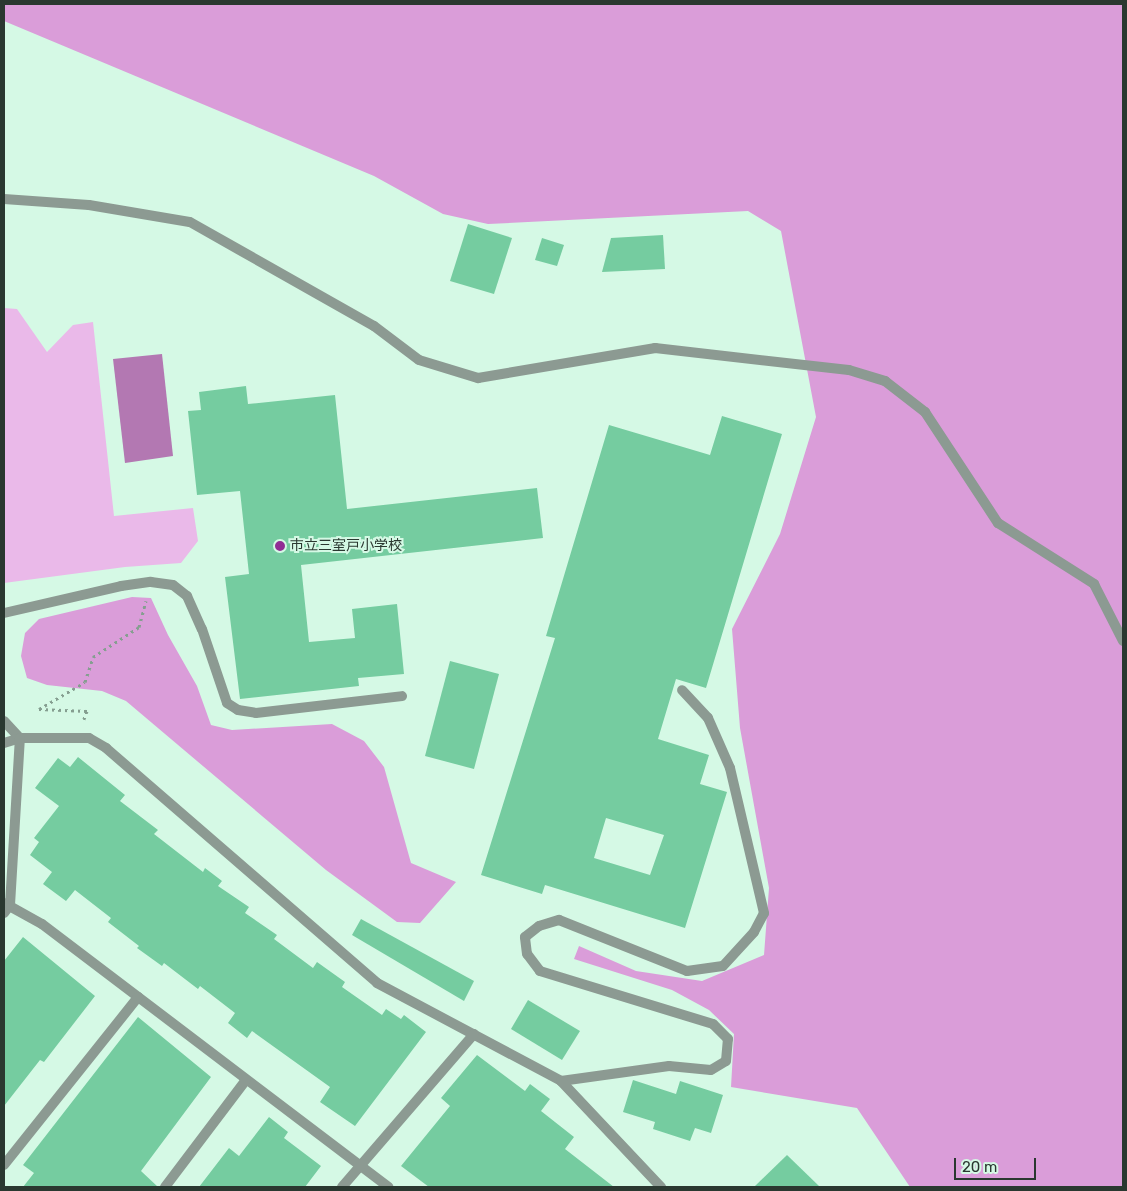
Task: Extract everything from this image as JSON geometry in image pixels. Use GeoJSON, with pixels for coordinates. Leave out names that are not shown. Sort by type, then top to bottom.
{"type":"FeatureCollection","features":[{"type":"Feature","properties":{"kind":"street"},"geometry":{"type":"LineString","coordinates":[[4,199],[80,204],[190,222],[374,326],[418,360],[478,378],[655,348],[849,370],[886,381],[925,412],[998,523],[1094,584],[1123,641]]}},
{"type":"Feature","properties":{"kind":"street"},"geometry":{"type":"LineString","coordinates":[[4,613],[151,582],[173,586],[187,596],[202,629],[227,702],[238,710],[256,713],[402,696]]}},
{"type":"Feature","properties":{"kind":"street"},"geometry":{"type":"LineString","coordinates":[[561,1082],[669,1066],[711,1070],[726,1061],[728,1039],[713,1024],[540,971],[527,954],[525,937],[539,926],[559,920],[687,971],[723,966],[754,932],[764,913],[730,768],[708,718],[682,690]]}},
{"type":"Feature","properties":{"kind":"street"},"geometry":{"type":"LineString","coordinates":[[4,721],[20,738],[6,907],[42,924],[388,1187]]}},
{"type":"Feature","properties":{"kind":"street"},"geometry":{"type":"LineString","coordinates":[[4,742],[20,738],[89,738],[106,748],[377,983],[561,1082],[661,1187]]}},
{"type":"Feature","properties":{"kind":"street"},"geometry":{"type":"LineString","coordinates":[[4,1165],[138,997]]}},
{"type":"Feature","properties":{"kind":"street"},"geometry":{"type":"LineString","coordinates":[[342,1187],[358,1165],[474,1034]]}},
{"type":"Feature","properties":{"kind":"street"},"geometry":{"type":"LineString","coordinates":[[165,1187],[246,1080]]}},
{"type":"Feature","properties":{"kind":"path"},"geometry":{"type":"LineString","coordinates":[[80,738],[87,711],[39,709],[85,682],[93,657],[139,627],[151,582]]}},
{"type":"Feature","properties":{"kind":"shaded area"},"geometry":{"type":"Polygon","coordinates":[[[4,4],[1123,4],[1123,1187],[910,1187],[857,1108],[731,1087],[734,1034],[709,1010],[672,990],[574,959],[579,946],[636,971],[702,981],[764,955],[769,888],[740,728],[732,629],[780,534],[816,417],[781,231],[748,211],[488,224],[443,214],[374,176],[4,21],[4,4]]]}},
{"type":"Feature","properties":{"kind":"shaded area"},"geometry":{"type":"Polygon","coordinates":[[[4,308],[17,309],[47,352],[73,325],[93,322],[114,516],[193,508],[198,541],[181,563],[125,567],[4,583],[4,308]]]}},
{"type":"Feature","properties":{"kind":"shaded area"},"geometry":{"type":"Polygon","coordinates":[[[162,354],[173,456],[125,463],[113,359],[162,354]]]}},
{"type":"Feature","properties":{"kind":"shaded area"},"geometry":{"type":"Polygon","coordinates":[[[132,597],[151,598],[168,635],[197,686],[211,725],[232,730],[332,724],[364,741],[384,767],[411,863],[456,882],[420,923],[397,922],[326,870],[126,701],[102,691],[47,685],[27,678],[21,656],[25,633],[39,619],[132,597]]]}},
{"type":"Feature","properties":{"kind":"building"},"geometry":{"type":"Polygon","coordinates":[[[468,224],[512,238],[494,294],[450,281],[468,224]]]}},
{"type":"Feature","properties":{"kind":"building"},"geometry":{"type":"Polygon","coordinates":[[[663,235],[665,269],[602,272],[611,238],[663,235]]]}},
{"type":"Feature","properties":{"kind":"building"},"geometry":{"type":"Polygon","coordinates":[[[542,238],[564,245],[557,266],[535,260],[542,238]]]}},
{"type":"Feature","properties":{"kind":"building"},"geometry":{"type":"Polygon","coordinates":[[[246,386],[248,404],[335,395],[347,509],[537,488],[543,538],[301,565],[309,642],[355,638],[352,609],[397,604],[404,674],[358,678],[359,686],[240,699],[225,577],[249,574],[240,491],[197,495],[188,411],[201,410],[199,392],[246,386]]]}},
{"type":"Feature","properties":{"kind":"building"},"geometry":{"type":"Polygon","coordinates":[[[722,416],[782,434],[706,688],[676,679],[658,739],[709,755],[700,784],[727,792],[685,928],[545,885],[542,894],[481,875],[555,638],[546,636],[609,425],[710,455],[722,416]],[[606,818],[594,858],[650,875],[664,835],[606,818]]]}},
{"type":"Feature","properties":{"kind":"building"},"geometry":{"type":"Polygon","coordinates":[[[450,661],[499,674],[474,769],[425,756],[450,661]]]}},
{"type":"Feature","properties":{"kind":"building"},"geometry":{"type":"Polygon","coordinates":[[[78,757],[125,795],[120,801],[158,830],[154,834],[203,872],[205,868],[222,881],[218,886],[249,907],[245,913],[277,935],[274,939],[313,968],[317,962],[345,982],[342,987],[382,1015],[386,1009],[401,1019],[404,1015],[426,1032],[355,1126],[320,1102],[330,1087],[252,1031],[247,1038],[228,1023],[235,1013],[200,986],[198,989],[164,963],[162,966],[137,948],[139,946],[108,922],[111,918],[75,890],[66,901],[43,884],[52,872],[30,855],[39,842],[34,838],[59,806],[35,788],[58,758],[70,767],[78,757]]]}},
{"type":"Feature","properties":{"kind":"building"},"geometry":{"type":"Polygon","coordinates":[[[361,919],[474,981],[464,1001],[352,935],[361,919]]]}},
{"type":"Feature","properties":{"kind":"building"},"geometry":{"type":"Polygon","coordinates":[[[23,937],[95,996],[44,1062],[40,1060],[4,1106],[4,961],[23,937]]]}},
{"type":"Feature","properties":{"kind":"building"},"geometry":{"type":"Polygon","coordinates":[[[528,1000],[580,1031],[562,1060],[511,1029],[528,1000]]]}},
{"type":"Feature","properties":{"kind":"building"},"geometry":{"type":"Polygon","coordinates":[[[138,1017],[211,1077],[141,1171],[158,1187],[23,1187],[34,1173],[23,1165],[138,1017]]]}},
{"type":"Feature","properties":{"kind":"building"},"geometry":{"type":"Polygon","coordinates":[[[477,1055],[525,1091],[530,1084],[550,1099],[541,1111],[574,1137],[565,1149],[614,1187],[429,1187],[401,1166],[450,1106],[441,1098],[477,1055]]]}},
{"type":"Feature","properties":{"kind":"building"},"geometry":{"type":"Polygon","coordinates":[[[633,1080],[676,1094],[680,1081],[723,1095],[711,1133],[695,1128],[690,1141],[653,1129],[655,1122],[623,1112],[633,1080]]]}},
{"type":"Feature","properties":{"kind":"building"},"geometry":{"type":"Polygon","coordinates":[[[269,1117],[288,1132],[284,1138],[321,1166],[305,1187],[199,1187],[229,1148],[239,1156],[269,1117]]]}},
{"type":"Feature","properties":{"kind":"building"},"geometry":{"type":"Polygon","coordinates":[[[787,1155],[820,1187],[754,1187],[787,1155]]]}},
{"type":"Feature","properties":{"kind":"place","name":"市立三室戸小学校"},"geometry":{"type":"Point","coordinates":[280,546]}}]}
